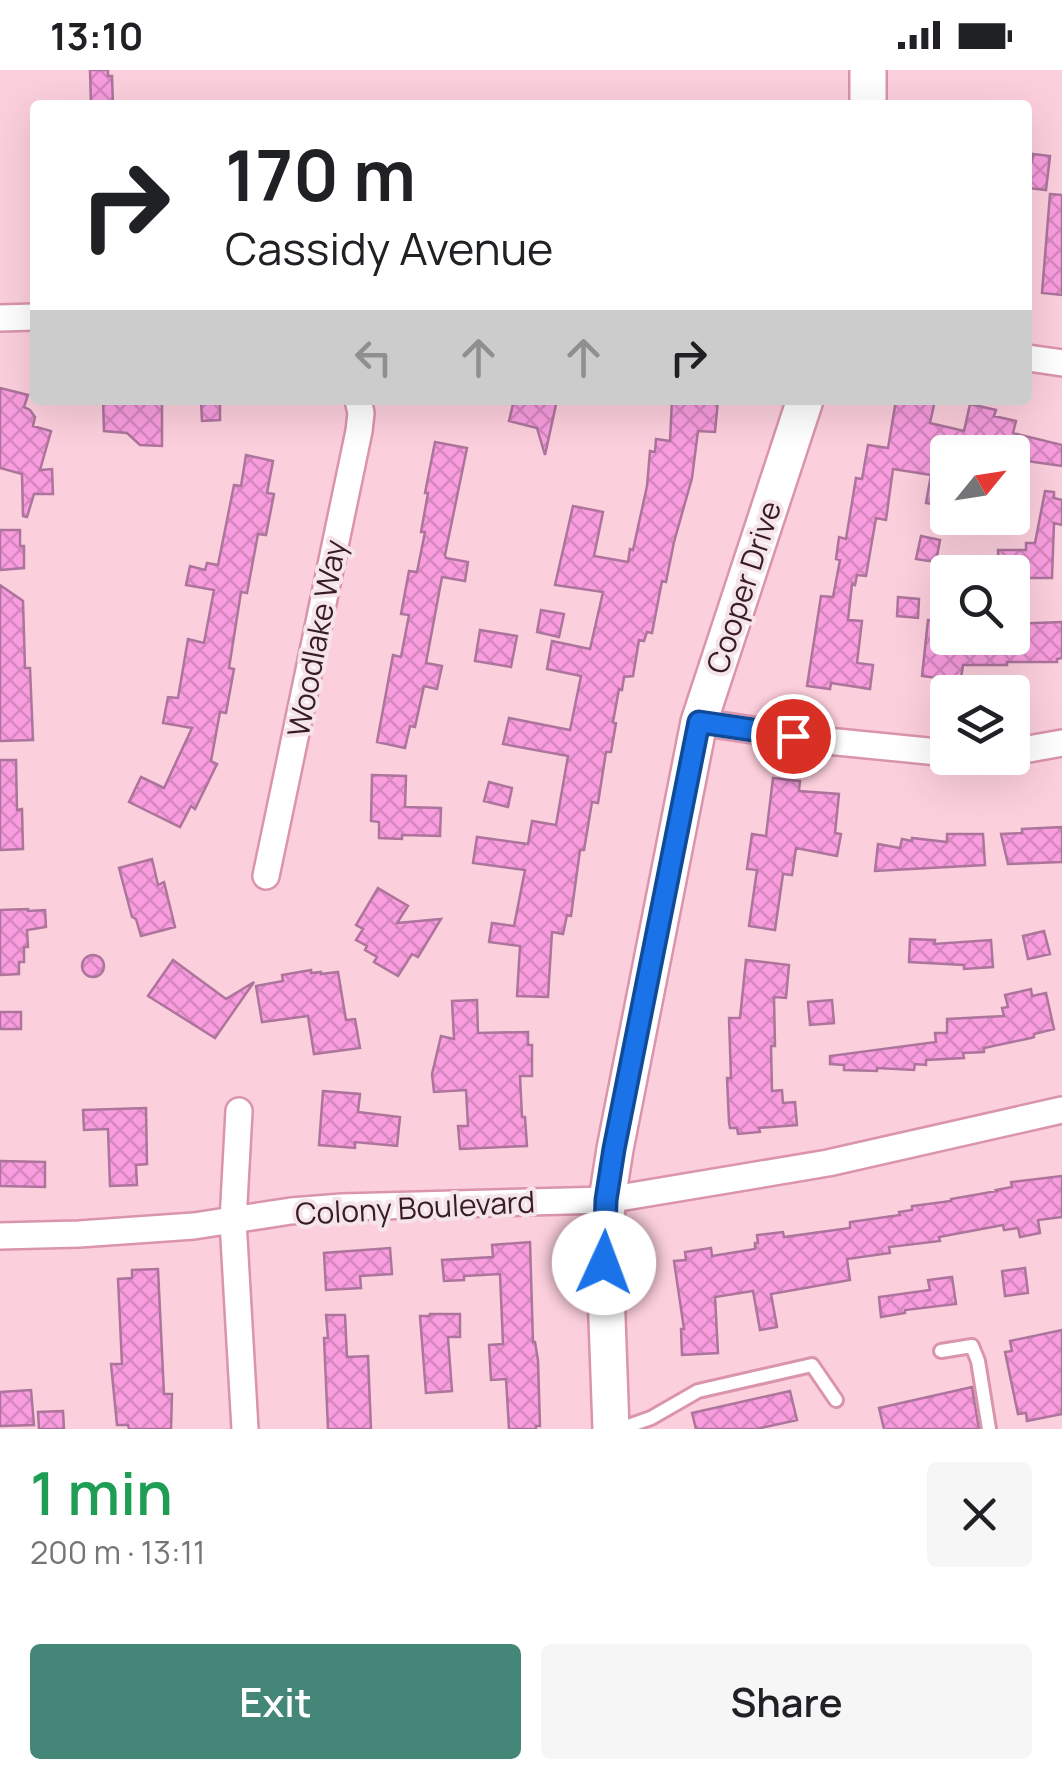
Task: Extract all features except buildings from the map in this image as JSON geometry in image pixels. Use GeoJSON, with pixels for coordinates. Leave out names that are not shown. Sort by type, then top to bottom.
{"type":"FeatureCollection","features":[{"type":"Feature","properties":{"kind":"street"},"geometry":{"type":"LineString","coordinates":[[868,70],[868,100]]}},
{"type":"Feature","properties":{"kind":"street"},"geometry":{"type":"LineString","coordinates":[[0,318],[30,317]]}},
{"type":"Feature","properties":{"kind":"street"},"geometry":{"type":"LineString","coordinates":[[1032,359],[1062,363]]}},
{"type":"Feature","properties":{"kind":"street","name":"Woodlake Way"},"geometry":{"type":"LineString","coordinates":[[266,876],[359,431],[359,405]]}},
{"type":"Feature","properties":{"kind":"street","name":"Cooper Drive"},"geometry":{"type":"LineString","coordinates":[[612,1429],[604,1263],[606,1200],[614,1149],[699,722],[803,405]]}},
{"type":"Feature","properties":{"kind":"street"},"geometry":{"type":"LineString","coordinates":[[699,722],[827,742],[930,751]]}},
{"type":"Feature","properties":{"kind":"street"},"geometry":{"type":"LineString","coordinates":[[1030,749],[1062,744]]}},
{"type":"Feature","properties":{"kind":"street","name":"Colony Boulevard"},"geometry":{"type":"LineString","coordinates":[[0,1236],[194,1226],[342,1207],[606,1200],[828,1162],[1062,1110]]}},
{"type":"Feature","properties":{"kind":"street"},"geometry":{"type":"LineString","coordinates":[[239,1111],[233,1221],[245,1429]]}},
{"type":"Feature","properties":{"kind":"lane"},"geometry":{"type":"LineString","coordinates":[[941,1351],[972,1346],[989,1429]]}},
{"type":"Feature","properties":{"kind":"lane"},"geometry":{"type":"LineString","coordinates":[[620,1429],[652,1418],[698,1391],[812,1366],[836,1400]]}},
{"type":"Feature","properties":{"kind":"route"},"geometry":{"type":"LineString","coordinates":[[604,1263],[606,1200],[614,1149],[699,722],[793,736]]}}]}
